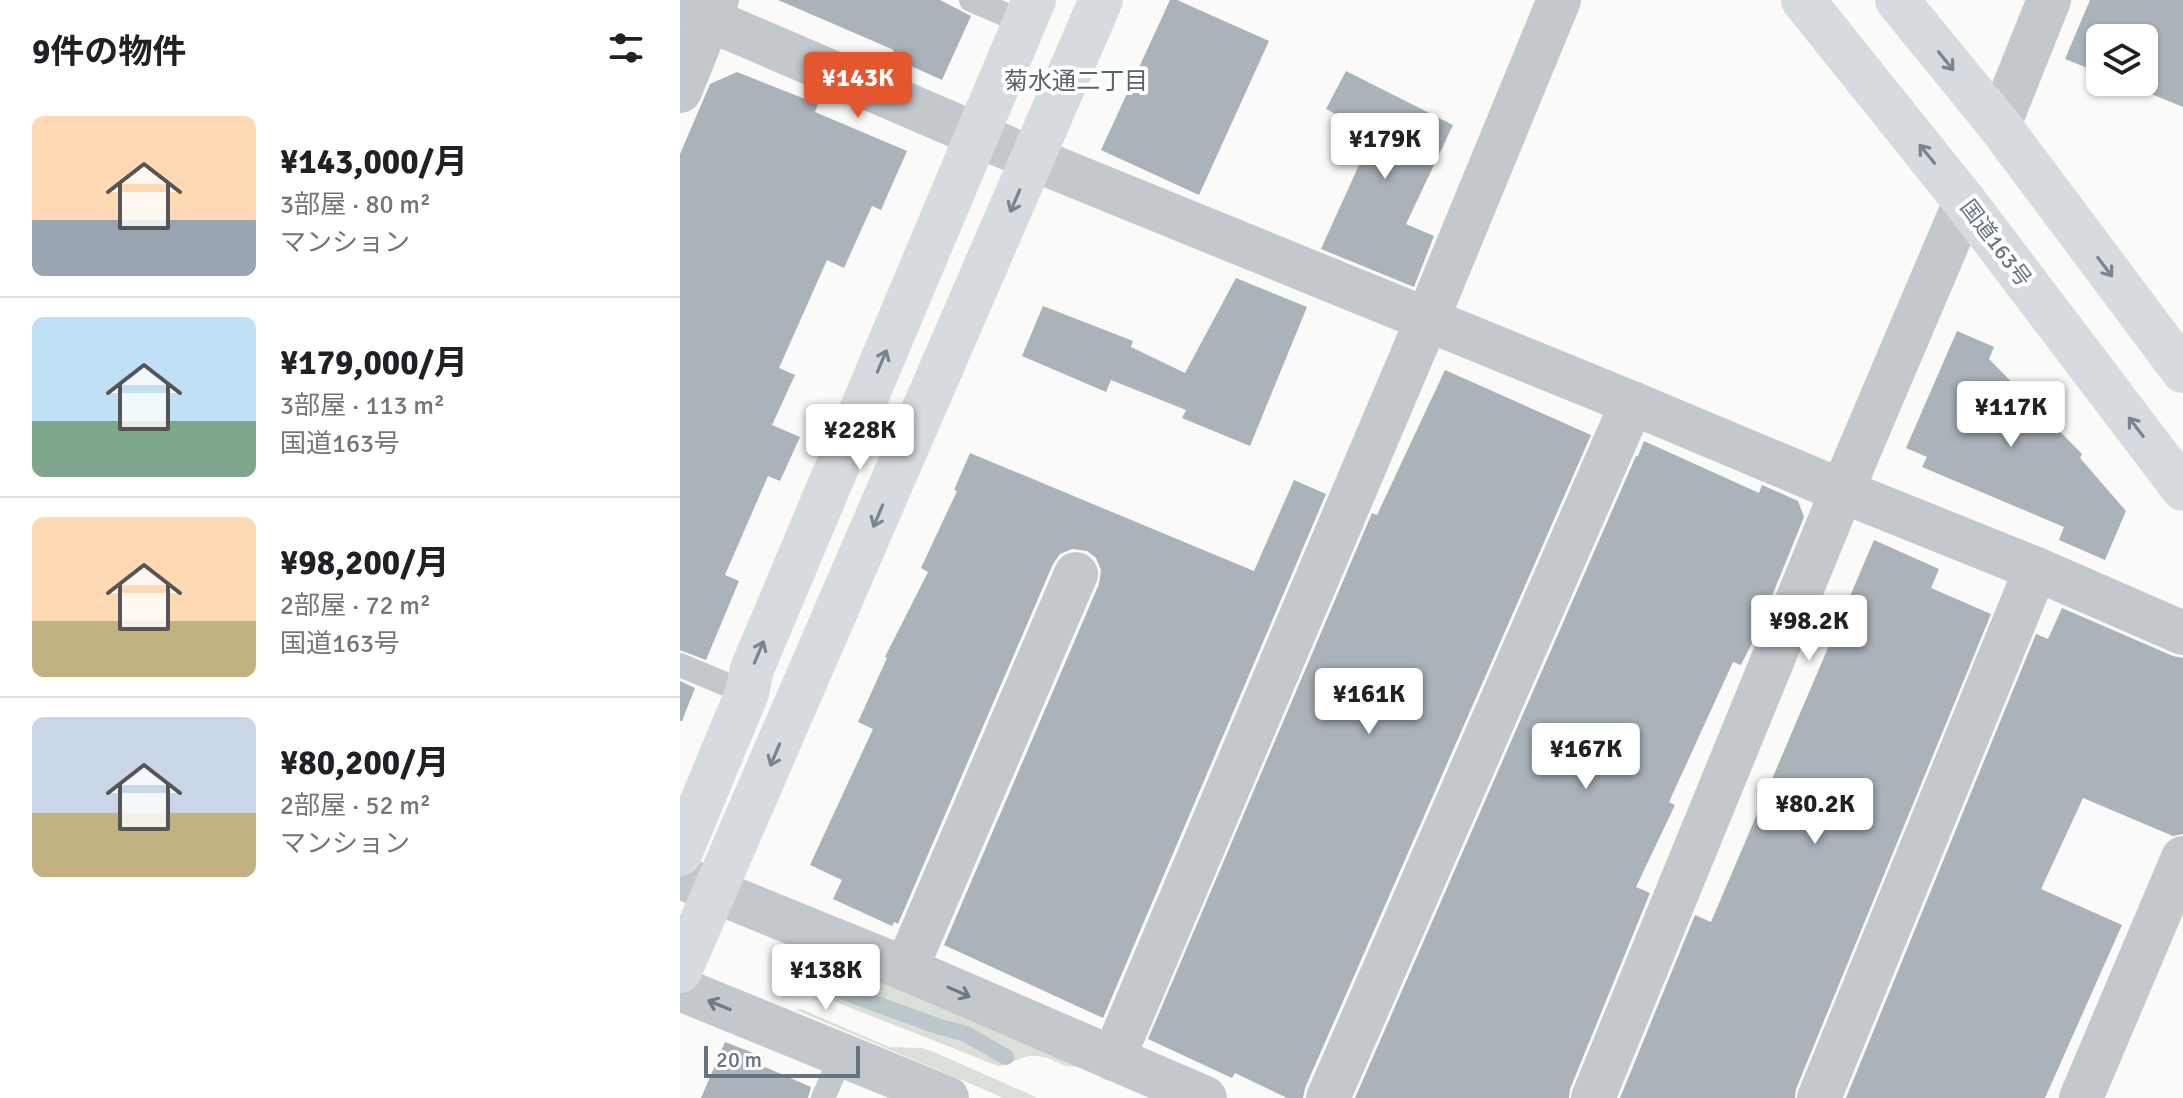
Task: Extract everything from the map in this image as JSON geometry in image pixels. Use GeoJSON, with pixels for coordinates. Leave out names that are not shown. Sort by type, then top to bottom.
{"type":"FeatureCollection","features":[{"type":"Feature","properties":{"kind":"main road"},"geometry":{"type":"LineString","coordinates":[[680,971],[698,884],[1033,159],[1101,0]]}},
{"type":"Feature","properties":{"kind":"main road","name":"国道163号"},"geometry":{"type":"LineString","coordinates":[[1803,0],[1965,202],[2183,489]]}},
{"type":"Feature","properties":{"kind":"main road"},"geometry":{"type":"LineString","coordinates":[[1897,0],[1999,125],[2183,371]]}},
{"type":"Feature","properties":{"kind":"main road"},"geometry":{"type":"LineString","coordinates":[[680,854],[747,693],[752,669],[1030,11]]}},
{"type":"Feature","properties":{"kind":"street"},"geometry":{"type":"LineString","coordinates":[[1113,1059],[1427,320],[1559,0]]}},
{"type":"Feature","properties":{"kind":"street"},"geometry":{"type":"LineString","coordinates":[[1999,125],[2049,0]]}},
{"type":"Feature","properties":{"kind":"street"},"geometry":{"type":"LineString","coordinates":[[680,91],[702,9],[1033,159],[2036,569],[2183,633]]}},
{"type":"Feature","properties":{"kind":"street"},"geometry":{"type":"LineString","coordinates":[[1593,1098],[1842,491],[1965,202]]}},
{"type":"Feature","properties":{"kind":"street"},"geometry":{"type":"LineString","coordinates":[[1328,1098],[1632,403]]}},
{"type":"Feature","properties":{"kind":"street"},"geometry":{"type":"LineString","coordinates":[[1819,1098],[2036,569]]}},
{"type":"Feature","properties":{"kind":"street"},"geometry":{"type":"LineString","coordinates":[[906,969],[1076,574]]}},
{"type":"Feature","properties":{"kind":"street"},"geometry":{"type":"LineString","coordinates":[[2081,1098],[2183,858]]}},
{"type":"Feature","properties":{"kind":"street"},"geometry":{"type":"LineString","coordinates":[[698,884],[906,969],[1205,1098]]}},
{"type":"Feature","properties":{"kind":"street"},"geometry":{"type":"LineString","coordinates":[[680,989],[947,1098]]}},
{"type":"Feature","properties":{"kind":"lane"},"geometry":{"type":"LineString","coordinates":[[971,0],[1030,11]]}},
{"type":"Feature","properties":{"kind":"lane"},"geometry":{"type":"LineString","coordinates":[[680,665],[747,693]]}},
{"type":"Feature","properties":{"kind":"lane"},"geometry":{"type":"LineString","coordinates":[[823,1098],[842,1055]]}},
{"type":"Feature","properties":{"kind":"shaded area"},"geometry":{"type":"Polygon","coordinates":[[[799,945],[1090,1064],[1073,1067],[1030,1056],[998,1066],[798,987],[791,972],[799,945]]]}},
{"type":"Feature","properties":{"kind":"shaded area"},"geometry":{"type":"Polygon","coordinates":[[[801,1009],[889,1047],[921,1048],[934,1052],[1038,1098],[1004,1098],[796,1010],[801,1009]]]}},
{"type":"Feature","properties":{"kind":"building"},"geometry":{"type":"Polygon","coordinates":[[[778,0],[940,0],[971,16],[942,80],[891,57],[894,50],[778,0]]]}},
{"type":"Feature","properties":{"kind":"building"},"geometry":{"type":"Polygon","coordinates":[[[1170,0],[1177,0],[1269,41],[1199,195],[1101,150],[1170,0]]]}},
{"type":"Feature","properties":{"kind":"building"},"geometry":{"type":"Polygon","coordinates":[[[2090,0],[2183,0],[2183,107],[2156,96],[2158,24],[2086,24],[2086,67],[2065,59],[2090,0]]]}},
{"type":"Feature","properties":{"kind":"building"},"geometry":{"type":"Polygon","coordinates":[[[1346,71],[1453,125],[1406,224],[1434,236],[1414,287],[1321,249],[1373,134],[1326,109],[1346,71]]]}},
{"type":"Feature","properties":{"kind":"building"},"geometry":{"type":"Polygon","coordinates":[[[737,72],[818,104],[815,112],[907,151],[881,210],[872,206],[844,268],[827,260],[779,368],[795,375],[772,425],[800,437],[780,481],[768,476],[725,575],[739,581],[706,660],[680,650],[680,154],[710,84],[737,72]]]}},
{"type":"Feature","properties":{"kind":"building"},"geometry":{"type":"Polygon","coordinates":[[[1236,278],[1307,307],[1250,446],[1182,418],[1186,410],[1111,380],[1106,392],[1022,356],[1043,306],[1133,341],[1131,347],[1185,373],[1236,278]]]}},
{"type":"Feature","properties":{"kind":"building"},"geometry":{"type":"Polygon","coordinates":[[[1957,331],[1994,347],[1989,359],[2082,454],[2080,458],[2126,511],[2105,560],[2059,540],[2064,527],[1922,467],[1927,457],[1906,448],[1957,331]]]}},
{"type":"Feature","properties":{"kind":"building"},"geometry":{"type":"Polygon","coordinates":[[[1445,370],[1591,435],[1303,1098],[1287,1098],[1235,1073],[1232,1078],[1148,1039],[1372,513],[1377,515],[1445,370]]]}},
{"type":"Feature","properties":{"kind":"building"},"geometry":{"type":"Polygon","coordinates":[[[1644,441],[1759,493],[1762,485],[1798,501],[1804,517],[1757,633],[1741,665],[1733,662],[1669,802],[1675,805],[1636,887],[1650,893],[1569,1098],[1355,1098],[1636,456],[1644,441]]]}},
{"type":"Feature","properties":{"kind":"building"},"geometry":{"type":"Polygon","coordinates":[[[970,453],[1254,571],[1294,480],[1326,494],[1103,1018],[944,945],[1099,584],[1101,570],[1096,558],[1087,551],[1072,549],[1060,554],[1053,564],[898,924],[894,922],[892,926],[833,899],[842,880],[810,865],[873,729],[858,722],[885,657],[928,572],[921,568],[957,491],[954,490],[970,453]]]}},
{"type":"Feature","properties":{"kind":"building"},"geometry":{"type":"Polygon","coordinates":[[[1874,540],[1939,569],[1931,588],[1991,614],[1796,1089],[1795,1098],[1620,1098],[1695,915],[1711,922],[1874,540]]]}},
{"type":"Feature","properties":{"kind":"building"},"geometry":{"type":"Polygon","coordinates":[[[2062,608],[2183,658],[2183,834],[2173,836],[2083,798],[2041,889],[2122,925],[2045,1098],[1846,1098],[2036,634],[2048,639],[2062,608]]]}},
{"type":"Feature","properties":{"kind":"building"},"geometry":{"type":"Polygon","coordinates":[[[680,681],[695,688],[682,721],[680,721],[680,681]]]}},
{"type":"Feature","properties":{"kind":"building"},"geometry":{"type":"Polygon","coordinates":[[[725,1042],[764,1057],[760,1065],[811,1087],[808,1098],[701,1098],[725,1042]]]}},
{"type":"Feature","properties":{"kind":"waterway"},"geometry":{"type":"LineString","coordinates":[[810,980],[966,1034],[1006,1057]]}},
{"type":"Feature","properties":{"kind":"district","name":"菊水通二丁目"},"geometry":{"type":"Point","coordinates":[1076,81]}}]}
